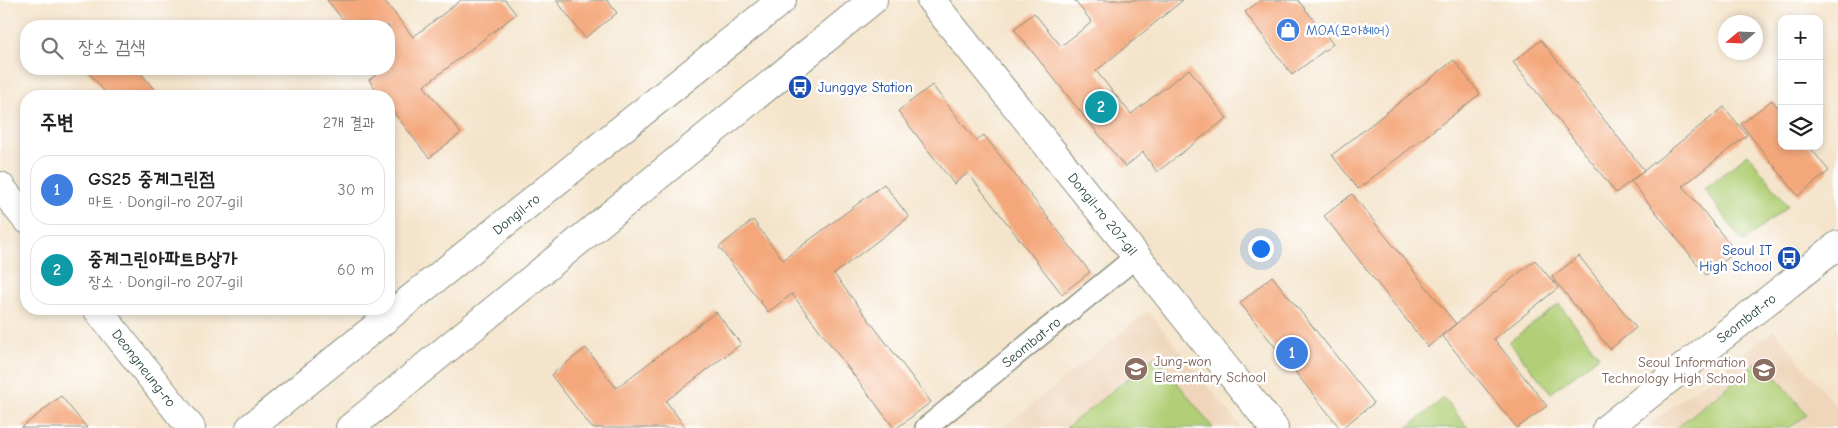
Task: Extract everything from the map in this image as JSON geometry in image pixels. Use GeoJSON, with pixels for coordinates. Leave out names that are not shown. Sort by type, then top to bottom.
{"type":"FeatureCollection","features":[{"type":"Feature","properties":{"kind":"main road","name":"Dongil-ro"},"geometry":{"type":"LineString","coordinates":[[395,311],[782,0]]}},
{"type":"Feature","properties":{"kind":"main road"},"geometry":{"type":"LineString","coordinates":[[350,428],[873,0]]}},
{"type":"Feature","properties":{"kind":"main road","name":"Dongil-ro 207-gil"},"geometry":{"type":"LineString","coordinates":[[931,0],[1274,428]]}},
{"type":"Feature","properties":{"kind":"main road"},"geometry":{"type":"LineString","coordinates":[[0,186],[20,211]]}},
{"type":"Feature","properties":{"kind":"main road","name":"Seombat-ro"},"geometry":{"type":"LineString","coordinates":[[1607,428],[1838,245]]}},
{"type":"Feature","properties":{"kind":"main road","name":"Deongneung-ro"},"geometry":{"type":"LineString","coordinates":[[102,315],[191,428]]}},
{"type":"Feature","properties":{"kind":"main road","name":"Dongil-ro"},"geometry":{"type":"LineString","coordinates":[[250,428],[390,315]]}},
{"type":"Feature","properties":{"kind":"street","name":"Seombat-ro"},"geometry":{"type":"LineString","coordinates":[[926,428],[1137,256]]}},
{"type":"Feature","properties":{"kind":"shaded area","name":"Jung-won Elementary School"},"geometry":{"type":"Polygon","coordinates":[[[1148,311],[1242,428],[1003,428],[1148,311]]]}},
{"type":"Feature","properties":{"kind":"shaded area","name":"Seoul Information Technology High School"},"geometry":{"type":"Polygon","coordinates":[[[1774,330],[1838,409],[1838,428],[1645,428],[1774,330]]]}},
{"type":"Feature","properties":{"kind":"green space"},"geometry":{"type":"Polygon","coordinates":[[[1748,154],[1788,206],[1743,242],[1704,189],[1748,154]]]}},
{"type":"Feature","properties":{"kind":"green space"},"geometry":{"type":"Polygon","coordinates":[[[1559,304],[1599,356],[1551,393],[1509,342],[1559,304]]]}},
{"type":"Feature","properties":{"kind":"green space"},"geometry":{"type":"Polygon","coordinates":[[[1156,356],[1213,428],[1066,428],[1156,356]]]}},
{"type":"Feature","properties":{"kind":"green space"},"geometry":{"type":"Polygon","coordinates":[[[1762,359],[1807,415],[1789,428],[1676,428],[1762,359]]]}},
{"type":"Feature","properties":{"kind":"green space"},"geometry":{"type":"Polygon","coordinates":[[[1444,398],[1468,428],[1407,428],[1444,398]]]}},
{"type":"Feature","properties":{"kind":"building"},"geometry":{"type":"Polygon","coordinates":[[[327,0],[384,0],[413,37],[461,0],[505,0],[516,14],[424,86],[461,133],[429,158],[395,114],[395,90],[376,90],[369,80],[375,75],[395,75],[395,20],[343,20],[327,0]]]}},
{"type":"Feature","properties":{"kind":"building"},"geometry":{"type":"Polygon","coordinates":[[[556,0],[607,0],[617,13],[585,38],[556,0]]]}},
{"type":"Feature","properties":{"kind":"building"},"geometry":{"type":"Polygon","coordinates":[[[1074,0],[1183,0],[1096,71],[1131,114],[1189,69],[1227,118],[1157,172],[1143,152],[1125,167],[1014,29],[1034,13],[1061,46],[1092,22],[1074,0]]]}},
{"type":"Feature","properties":{"kind":"building"},"geometry":{"type":"Polygon","coordinates":[[[1261,0],[1298,0],[1333,44],[1292,75],[1245,12],[1261,0]]]}},
{"type":"Feature","properties":{"kind":"building"},"geometry":{"type":"Polygon","coordinates":[[[1541,40],[1644,170],[1616,193],[1513,62],[1541,40]]]}},
{"type":"Feature","properties":{"kind":"building"},"geometry":{"type":"Polygon","coordinates":[[[1454,60],[1480,94],[1358,189],[1332,155],[1454,60]]]}},
{"type":"Feature","properties":{"kind":"building"},"geometry":{"type":"Polygon","coordinates":[[[91,75],[143,75],[154,90],[103,90],[91,75]]]}},
{"type":"Feature","properties":{"kind":"building"},"geometry":{"type":"Polygon","coordinates":[[[932,85],[976,141],[984,135],[1090,272],[1062,294],[968,173],[954,184],[898,111],[932,85]]]}},
{"type":"Feature","properties":{"kind":"building"},"geometry":{"type":"Polygon","coordinates":[[[1772,100],[1778,107],[1778,150],[1812,150],[1829,171],[1798,196],[1741,124],[1772,100]]]}},
{"type":"Feature","properties":{"kind":"building"},"geometry":{"type":"Polygon","coordinates":[[[1724,107],[1747,135],[1683,186],[1736,252],[1706,275],[1631,181],[1724,107]]]}},
{"type":"Feature","properties":{"kind":"building"},"geometry":{"type":"Polygon","coordinates":[[[884,184],[909,217],[834,274],[931,402],[897,428],[894,428],[792,294],[768,312],[719,247],[753,220],[783,260],[884,184]]]}},
{"type":"Feature","properties":{"kind":"building"},"geometry":{"type":"Polygon","coordinates":[[[1352,194],[1456,324],[1428,347],[1324,216],[1352,194]]]}},
{"type":"Feature","properties":{"kind":"building"},"geometry":{"type":"Polygon","coordinates":[[[1579,256],[1636,328],[1610,349],[1552,277],[1579,256]]]}},
{"type":"Feature","properties":{"kind":"building"},"geometry":{"type":"Polygon","coordinates":[[[1535,260],[1558,288],[1494,339],[1547,406],[1517,428],[1442,335],[1535,260]]]}},
{"type":"Feature","properties":{"kind":"building"},"geometry":{"type":"Polygon","coordinates":[[[1272,276],[1374,403],[1342,428],[1340,428],[1240,303],[1272,276]]]}},
{"type":"Feature","properties":{"kind":"building"},"geometry":{"type":"Polygon","coordinates":[[[716,312],[741,344],[666,401],[686,428],[592,428],[551,375],[586,348],[616,388],[716,312]]]}},
{"type":"Feature","properties":{"kind":"building"},"geometry":{"type":"Polygon","coordinates":[[[61,396],[87,428],[21,428],[61,396]]]}},
{"type":"Feature","properties":{"kind":"place","name":"MOA(모아헤어)"},"geometry":{"type":"Point","coordinates":[1288,30]}},
{"type":"Feature","properties":{"kind":"place","name":"Junggye Station"},"geometry":{"type":"Point","coordinates":[800,87]}},
{"type":"Feature","properties":{"kind":"place","name":"중계그린아파트B상가"},"geometry":{"type":"Point","coordinates":[1101,107]}},
{"type":"Feature","properties":{"kind":"place","name":"Seoul IT High School"},"geometry":{"type":"Point","coordinates":[1789,258]}},
{"type":"Feature","properties":{"kind":"place","name":"GS25 중계그린점"},"geometry":{"type":"Point","coordinates":[1292,353]}},
{"type":"Feature","properties":{"kind":"place","name":"Jung-won Elementary School"},"geometry":{"type":"Point","coordinates":[1136,369]}},
{"type":"Feature","properties":{"kind":"place","name":"Seoul Information Technology High School"},"geometry":{"type":"Point","coordinates":[1764,370]}}]}
